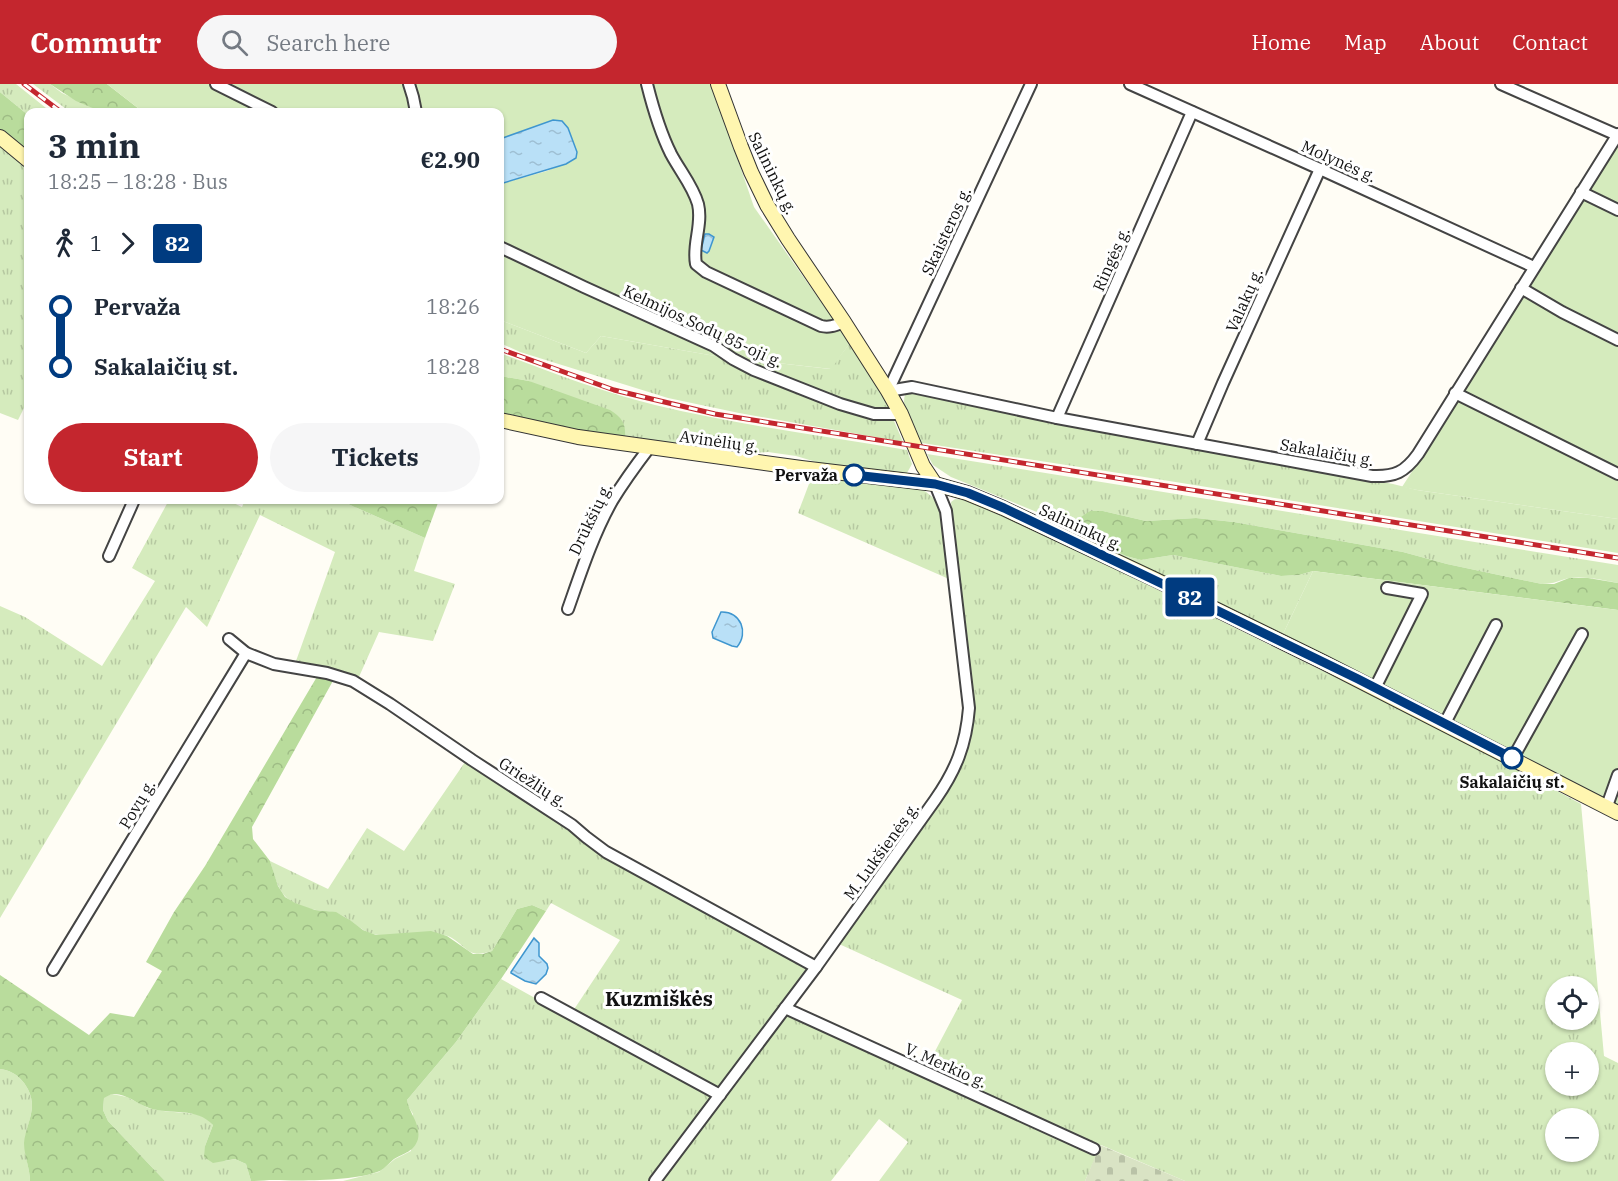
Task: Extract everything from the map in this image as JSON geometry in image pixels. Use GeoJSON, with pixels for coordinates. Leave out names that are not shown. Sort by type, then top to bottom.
{"type":"FeatureCollection","features":[{"type":"Feature","properties":{"kind":"main road","name":"Salininkų g."},"geometry":{"type":"LineString","coordinates":[[718,84],[751,172],[767,205],[888,391],[901,414],[923,466],[935,484],[968,493],[1004,508],[1164,584],[1514,758],[1612,810]]}},
{"type":"Feature","properties":{"kind":"main road"},"geometry":{"type":"LineString","coordinates":[[0,137],[24,157]]}},
{"type":"Feature","properties":{"kind":"main road","name":"Avinėlių g."},"geometry":{"type":"LineString","coordinates":[[504,421],[578,437],[649,448],[935,484]]}},
{"type":"Feature","properties":{"kind":"street"},"geometry":{"type":"LineString","coordinates":[[216,84],[264,108]]}},
{"type":"Feature","properties":{"kind":"street"},"geometry":{"type":"LineString","coordinates":[[409,84],[415,108]]}},
{"type":"Feature","properties":{"kind":"street"},"geometry":{"type":"LineString","coordinates":[[647,84],[654,111],[671,153],[697,203],[700,228],[696,246],[696,264],[706,272],[821,326],[833,326],[844,321]]}},
{"type":"Feature","properties":{"kind":"street","name":"Skaisteros g."},"geometry":{"type":"LineString","coordinates":[[888,391],[1031,84]]}},
{"type":"Feature","properties":{"kind":"street","name":"Molynės g."},"geometry":{"type":"LineString","coordinates":[[1130,84],[1534,267]]}},
{"type":"Feature","properties":{"kind":"street"},"geometry":{"type":"LineString","coordinates":[[1501,84],[1618,135]]}},
{"type":"Feature","properties":{"kind":"street","name":"Ringės g."},"geometry":{"type":"LineString","coordinates":[[1058,418],[1192,112]]}},
{"type":"Feature","properties":{"kind":"street","name":"Sakalaičių g."},"geometry":{"type":"LineString","coordinates":[[888,391],[912,387],[1058,418],[1372,476],[1384,476],[1402,471],[1412,462],[1618,135]]}},
{"type":"Feature","properties":{"kind":"street","name":"Valakų g."},"geometry":{"type":"LineString","coordinates":[[1197,444],[1320,169]]}},
{"type":"Feature","properties":{"kind":"street"},"geometry":{"type":"LineString","coordinates":[[1581,192],[1618,210]]}},
{"type":"Feature","properties":{"kind":"street","name":"Kelmijos Sodų 85-oji g."},"geometry":{"type":"LineString","coordinates":[[504,248],[584,288],[714,346],[754,370],[874,414],[901,414]]}},
{"type":"Feature","properties":{"kind":"street"},"geometry":{"type":"LineString","coordinates":[[1521,288],[1618,340]]}},
{"type":"Feature","properties":{"kind":"street"},"geometry":{"type":"LineString","coordinates":[[1455,393],[1618,474]]}},
{"type":"Feature","properties":{"kind":"street","name":"Drūkšių g."},"geometry":{"type":"LineString","coordinates":[[568,609],[591,544],[612,502],[649,448]]}},
{"type":"Feature","properties":{"kind":"street","name":"M. Lukšienės g."},"geometry":{"type":"LineString","coordinates":[[655,1181],[816,967],[948,782],[959,758],[965,738],[969,708],[946,511],[935,484]]}},
{"type":"Feature","properties":{"kind":"street"},"geometry":{"type":"LineString","coordinates":[[109,556],[132,504]]}},
{"type":"Feature","properties":{"kind":"street"},"geometry":{"type":"LineString","coordinates":[[1375,688],[1422,594],[1387,588]]}},
{"type":"Feature","properties":{"kind":"street"},"geometry":{"type":"LineString","coordinates":[[1444,723],[1496,625]]}},
{"type":"Feature","properties":{"kind":"street"},"geometry":{"type":"LineString","coordinates":[[1514,758],[1582,634]]}},
{"type":"Feature","properties":{"kind":"street","name":"Griežlių g."},"geometry":{"type":"LineString","coordinates":[[229,639],[246,653],[274,664],[327,673],[353,681],[573,825],[606,852],[816,967]]}},
{"type":"Feature","properties":{"kind":"street","name":"Povų g."},"geometry":{"type":"LineString","coordinates":[[53,970],[246,653]]}},
{"type":"Feature","properties":{"kind":"street"},"geometry":{"type":"LineString","coordinates":[[1612,810],[1618,775]]}},
{"type":"Feature","properties":{"kind":"street"},"geometry":{"type":"LineString","coordinates":[[541,998],[720,1095]]}},
{"type":"Feature","properties":{"kind":"street","name":"V. Merkio g."},"geometry":{"type":"LineString","coordinates":[[785,1008],[1094,1149]]}},
{"type":"Feature","properties":{"kind":"green space"},"geometry":{"type":"Polygon","coordinates":[[[0,84],[16,84],[46,108],[24,108],[24,112],[0,92],[0,84]]]}},
{"type":"Feature","properties":{"kind":"green space"},"geometry":{"type":"Polygon","coordinates":[[[33,84],[50,84],[62,93],[94,108],[65,108],[33,84]]]}},
{"type":"Feature","properties":{"kind":"green space"},"geometry":{"type":"Polygon","coordinates":[[[50,84],[107,84],[138,108],[93,108],[76,101],[50,84]]]}},
{"type":"Feature","properties":{"kind":"green space"},"geometry":{"type":"Polygon","coordinates":[[[107,84],[712,84],[754,207],[850,343],[831,369],[715,356],[601,336],[586,353],[504,322],[504,183],[547,171],[576,158],[577,152],[568,128],[553,120],[504,138],[504,108],[138,108],[107,84]]]}},
{"type":"Feature","properties":{"kind":"green space"},"geometry":{"type":"Polygon","coordinates":[[[0,92],[24,112],[24,151],[0,130],[0,92]]]}},
{"type":"Feature","properties":{"kind":"green space"},"geometry":{"type":"Polygon","coordinates":[[[0,144],[24,165],[24,408],[18,420],[0,413],[0,144]]]}},
{"type":"Feature","properties":{"kind":"green space"},"geometry":{"type":"Polygon","coordinates":[[[1618,145],[1618,519],[1402,487],[1475,374],[1618,145]]]}},
{"type":"Feature","properties":{"kind":"green space"},"geometry":{"type":"Polygon","coordinates":[[[504,322],[586,353],[601,336],[715,356],[830,369],[850,343],[883,395],[903,442],[668,398],[520,352],[504,345],[504,322]]]}},
{"type":"Feature","properties":{"kind":"green space"},"geometry":{"type":"Polygon","coordinates":[[[504,354],[596,388],[655,405],[749,424],[907,450],[912,464],[907,473],[903,474],[823,464],[796,456],[768,452],[741,454],[625,438],[529,381],[504,377],[504,354]]]}},
{"type":"Feature","properties":{"kind":"green space"},"geometry":{"type":"Polygon","coordinates":[[[504,377],[529,381],[610,410],[622,421],[625,438],[504,414],[504,377]]]}},
{"type":"Feature","properties":{"kind":"green space"},"geometry":{"type":"Polygon","coordinates":[[[909,393],[1417,490],[1618,519],[1618,553],[922,443],[905,407],[905,395],[909,393]]]}},
{"type":"Feature","properties":{"kind":"green space"},"geometry":{"type":"Polygon","coordinates":[[[927,454],[1618,565],[1618,583],[1576,578],[1542,584],[1447,564],[1403,552],[1234,522],[1196,518],[1146,521],[1103,511],[1090,511],[1080,527],[1105,546],[1141,560],[1173,555],[1281,576],[1313,571],[1283,634],[1115,554],[1076,528],[951,477],[933,465],[927,454]]]}},
{"type":"Feature","properties":{"kind":"green space"},"geometry":{"type":"Polygon","coordinates":[[[812,476],[919,488],[929,494],[940,509],[949,579],[798,513],[812,476]]]}},
{"type":"Feature","properties":{"kind":"green space"},"geometry":{"type":"Polygon","coordinates":[[[955,499],[965,500],[1059,541],[1465,741],[1581,804],[1597,976],[1545,976],[1545,1030],[1599,1030],[1599,1001],[1604,1056],[1618,1063],[1618,1181],[1185,1181],[1101,1145],[1085,1181],[879,1181],[908,1142],[879,1119],[831,1181],[660,1181],[786,1015],[922,1076],[962,1000],[839,944],[943,799],[967,752],[974,715],[951,502],[955,499]]]}},
{"type":"Feature","properties":{"kind":"green space"},"geometry":{"type":"Polygon","coordinates":[[[167,504],[236,504],[242,507],[243,504],[348,504],[425,538],[414,571],[455,584],[433,641],[379,632],[358,679],[296,661],[335,552],[260,515],[207,627],[186,607],[0,918],[0,606],[25,617],[102,666],[155,581],[132,568],[167,504]]]}},
{"type":"Feature","properties":{"kind":"green space"},"geometry":{"type":"Polygon","coordinates":[[[348,504],[438,504],[425,538],[348,504]]]}},
{"type":"Feature","properties":{"kind":"green space"},"geometry":{"type":"Polygon","coordinates":[[[1090,511],[1103,511],[1146,521],[1196,518],[1234,522],[1403,552],[1447,564],[1542,584],[1554,584],[1569,578],[1588,578],[1618,583],[1618,610],[1313,571],[1281,576],[1173,555],[1141,560],[1105,546],[1080,527],[1081,517],[1090,511]]]}},
{"type":"Feature","properties":{"kind":"green space"},"geometry":{"type":"Polygon","coordinates":[[[1313,571],[1618,610],[1618,805],[1283,634],[1313,571]]]}},
{"type":"Feature","properties":{"kind":"green space"},"geometry":{"type":"Polygon","coordinates":[[[318,675],[334,679],[252,827],[253,839],[270,861],[278,886],[285,897],[315,910],[336,912],[363,930],[376,935],[431,931],[447,936],[473,954],[492,951],[517,909],[532,905],[546,911],[456,1042],[407,1100],[418,1128],[416,1143],[382,1170],[357,1177],[329,1180],[251,1181],[246,1164],[235,1159],[213,1163],[204,1157],[205,1146],[213,1125],[207,1119],[191,1114],[149,1108],[127,1097],[113,1094],[104,1098],[103,1110],[108,1121],[165,1181],[30,1181],[24,1143],[32,1110],[31,1099],[26,1086],[18,1076],[0,1069],[0,975],[89,1035],[110,1013],[134,1017],[162,971],[146,962],[318,675]]]}},
{"type":"Feature","properties":{"kind":"green space"},"geometry":{"type":"Polygon","coordinates":[[[465,762],[569,827],[807,967],[807,972],[651,1181],[343,1181],[379,1172],[395,1159],[411,1151],[413,1114],[407,1100],[456,1042],[501,979],[569,1017],[620,940],[551,903],[546,911],[532,905],[517,909],[492,951],[477,954],[446,935],[373,934],[339,914],[296,904],[284,894],[276,881],[270,861],[328,889],[367,828],[404,851],[465,762]]]}},
{"type":"Feature","properties":{"kind":"green space"},"geometry":{"type":"Polygon","coordinates":[[[0,1069],[18,1076],[26,1086],[31,1099],[32,1110],[25,1143],[30,1181],[0,1181],[0,1069]]]}},
{"type":"Feature","properties":{"kind":"green space"},"geometry":{"type":"Polygon","coordinates":[[[112,1094],[127,1097],[148,1108],[196,1114],[207,1118],[213,1125],[205,1146],[225,1161],[235,1159],[246,1164],[251,1181],[165,1181],[108,1121],[103,1110],[104,1097],[112,1094]]]}},
{"type":"Feature","properties":{"kind":"green space"},"geometry":{"type":"Polygon","coordinates":[[[1100,1145],[1185,1181],[1085,1181],[1100,1145]]]}},
{"type":"Feature","properties":{"kind":"water"},"geometry":{"type":"Polygon","coordinates":[[[553,120],[562,121],[568,128],[577,152],[576,158],[566,164],[504,183],[504,138],[553,120]]]}},
{"type":"Feature","properties":{"kind":"water"},"geometry":{"type":"Polygon","coordinates":[[[705,234],[714,237],[707,253],[701,250],[705,234]]]}},
{"type":"Feature","properties":{"kind":"water"},"geometry":{"type":"Polygon","coordinates":[[[721,612],[734,615],[741,624],[741,641],[737,647],[713,638],[712,632],[721,612]]]}},
{"type":"Feature","properties":{"kind":"water"},"geometry":{"type":"Polygon","coordinates":[[[534,938],[539,943],[539,956],[548,968],[546,974],[536,984],[511,973],[534,938]]]}},
{"type":"Feature","properties":{"kind":"railway"},"geometry":{"type":"LineString","coordinates":[[24,84],[56,108]]}},
{"type":"Feature","properties":{"kind":"railway"},"geometry":{"type":"LineString","coordinates":[[504,350],[614,390],[715,414],[1618,558]]}},
{"type":"Feature","properties":{"kind":"bus line","name":"82"},"geometry":{"type":"LineString","coordinates":[[854,475],[935,484],[968,493],[1004,508],[1358,679],[1512,758]]}},
{"type":"Feature","properties":{"kind":"place","name":"Pervaža"},"geometry":{"type":"Point","coordinates":[854,475]}},
{"type":"Feature","properties":{"kind":"place","name":"Sakalaičių st."},"geometry":{"type":"Point","coordinates":[1512,758]}},
{"type":"Feature","properties":{"kind":"district","name":"Kuzmiškės"},"geometry":{"type":"Point","coordinates":[659,999]}}]}
